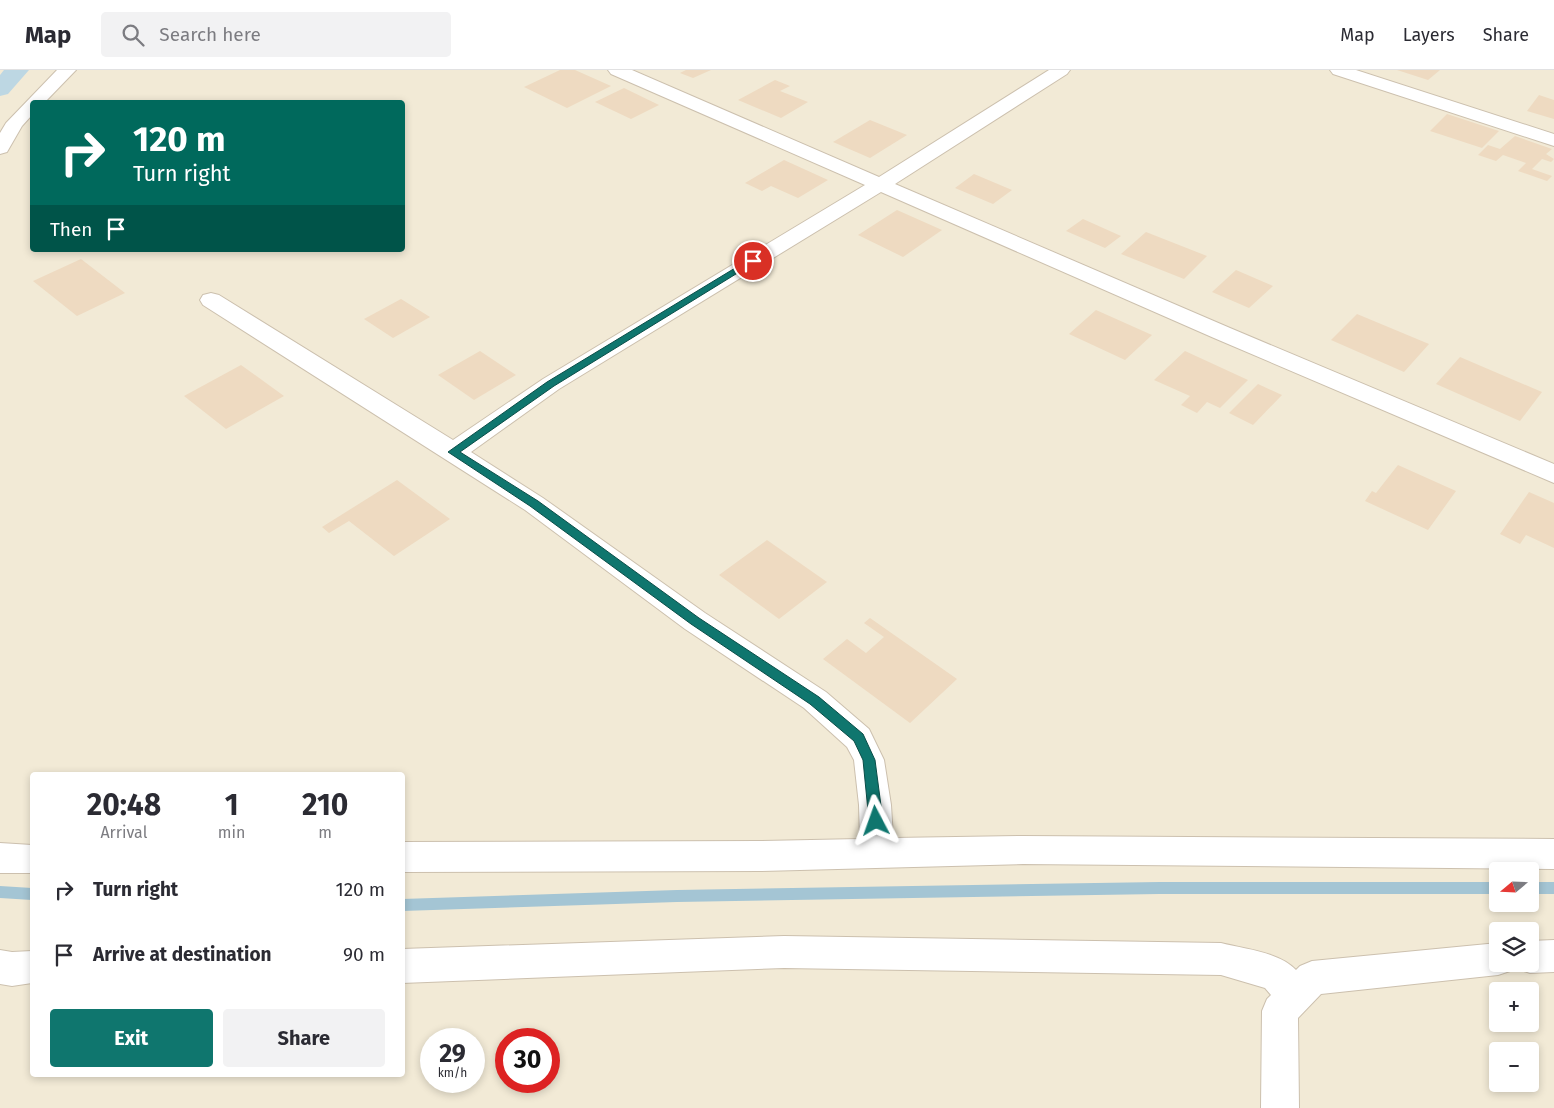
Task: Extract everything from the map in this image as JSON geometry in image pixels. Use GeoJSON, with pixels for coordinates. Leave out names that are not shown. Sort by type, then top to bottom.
{"type":"FeatureCollection","features":[{"type":"Feature","properties":{"kind":"street"},"geometry":{"type":"LineString","coordinates":[[38,100],[67,70]]}},
{"type":"Feature","properties":{"kind":"street"},"geometry":{"type":"LineString","coordinates":[[617,70],[1554,474]]}},
{"type":"Feature","properties":{"kind":"street"},"geometry":{"type":"LineString","coordinates":[[453,452],[550,384],[879,184],[1061,70]]}},
{"type":"Feature","properties":{"kind":"street"},"geometry":{"type":"LineString","coordinates":[[1339,70],[1554,140]]}},
{"type":"Feature","properties":{"kind":"street"},"geometry":{"type":"LineString","coordinates":[[0,148],[15,123],[30,108]]}},
{"type":"Feature","properties":{"kind":"street"},"geometry":{"type":"LineString","coordinates":[[212,300],[261,333],[534,504],[695,621],[815,700],[858,738],[869,760],[875,805],[877,853]]}},
{"type":"Feature","properties":{"kind":"street"},"geometry":{"type":"LineString","coordinates":[[405,857],[751,856],[1023,850],[1554,854]]}},
{"type":"Feature","properties":{"kind":"street"},"geometry":{"type":"LineString","coordinates":[[0,858],[30,859]]}},
{"type":"Feature","properties":{"kind":"street"},"geometry":{"type":"LineString","coordinates":[[405,966],[784,952],[1221,959],[1276,974],[1296,996]]}},
{"type":"Feature","properties":{"kind":"street"},"geometry":{"type":"LineString","coordinates":[[1539,957],[1554,956]]}},
{"type":"Feature","properties":{"kind":"street"},"geometry":{"type":"LineString","coordinates":[[1280,1108],[1280,1011],[1312,978],[1489,959]]}},
{"type":"Feature","properties":{"kind":"street"},"geometry":{"type":"LineString","coordinates":[[0,967],[12,969],[30,967]]}},
{"type":"Feature","properties":{"kind":"shaded area"},"geometry":{"type":"Polygon","coordinates":[[[0,70],[1554,70],[1554,1108],[0,1108],[0,70]]]}},
{"type":"Feature","properties":{"kind":"building"},"geometry":{"type":"Polygon","coordinates":[[[560,70],[575,70],[611,86],[567,108],[524,87],[560,70]]]}},
{"type":"Feature","properties":{"kind":"building"},"geometry":{"type":"Polygon","coordinates":[[[686,70],[711,70],[693,78],[680,73],[686,70]]]}},
{"type":"Feature","properties":{"kind":"building"},"geometry":{"type":"Polygon","coordinates":[[[1397,70],[1440,70],[1428,80],[1397,70]]]}},
{"type":"Feature","properties":{"kind":"building"},"geometry":{"type":"Polygon","coordinates":[[[775,80],[790,86],[780,91],[808,102],[781,118],[738,100],[775,80]]]}},
{"type":"Feature","properties":{"kind":"building"},"geometry":{"type":"Polygon","coordinates":[[[624,88],[659,105],[631,119],[595,102],[624,88]]]}},
{"type":"Feature","properties":{"kind":"building"},"geometry":{"type":"Polygon","coordinates":[[[1539,95],[1554,100],[1554,119],[1527,111],[1539,95]]]}},
{"type":"Feature","properties":{"kind":"building"},"geometry":{"type":"Polygon","coordinates":[[[1447,114],[1499,131],[1482,148],[1430,131],[1447,114]]]}},
{"type":"Feature","properties":{"kind":"building"},"geometry":{"type":"Polygon","coordinates":[[[870,120],[907,135],[870,158],[833,142],[870,120]]]}},
{"type":"Feature","properties":{"kind":"building"},"geometry":{"type":"Polygon","coordinates":[[[1515,136],[1552,149],[1546,154],[1554,159],[1551,162],[1542,159],[1532,169],[1552,176],[1547,181],[1518,171],[1526,163],[1503,155],[1496,161],[1478,155],[1488,145],[1500,149],[1515,136]]]}},
{"type":"Feature","properties":{"kind":"building"},"geometry":{"type":"Polygon","coordinates":[[[784,160],[828,180],[798,198],[771,186],[762,191],[745,183],[784,160]]]}},
{"type":"Feature","properties":{"kind":"building"},"geometry":{"type":"Polygon","coordinates":[[[974,174],[1012,190],[993,204],[955,188],[974,174]]]}},
{"type":"Feature","properties":{"kind":"building"},"geometry":{"type":"Polygon","coordinates":[[[897,210],[942,230],[903,257],[858,235],[897,210]]]}},
{"type":"Feature","properties":{"kind":"building"},"geometry":{"type":"Polygon","coordinates":[[[1083,219],[1121,236],[1105,248],[1066,231],[1083,219]]]}},
{"type":"Feature","properties":{"kind":"building"},"geometry":{"type":"Polygon","coordinates":[[[1146,232],[1207,256],[1184,279],[1121,254],[1146,232]]]}},
{"type":"Feature","properties":{"kind":"building"},"geometry":{"type":"Polygon","coordinates":[[[81,259],[125,293],[77,316],[33,281],[81,259]]]}},
{"type":"Feature","properties":{"kind":"building"},"geometry":{"type":"Polygon","coordinates":[[[1236,270],[1273,286],[1249,308],[1212,292],[1236,270]]]}},
{"type":"Feature","properties":{"kind":"building"},"geometry":{"type":"Polygon","coordinates":[[[401,299],[430,317],[393,338],[364,319],[401,299]]]}},
{"type":"Feature","properties":{"kind":"building"},"geometry":{"type":"Polygon","coordinates":[[[1096,310],[1152,335],[1125,360],[1069,334],[1096,310]]]}},
{"type":"Feature","properties":{"kind":"building"},"geometry":{"type":"Polygon","coordinates":[[[1357,314],[1429,344],[1404,372],[1331,340],[1357,314]]]}},
{"type":"Feature","properties":{"kind":"building"},"geometry":{"type":"Polygon","coordinates":[[[480,351],[516,375],[474,400],[438,375],[480,351]]]}},
{"type":"Feature","properties":{"kind":"building"},"geometry":{"type":"Polygon","coordinates":[[[1185,351],[1248,380],[1220,408],[1207,402],[1197,413],[1181,405],[1190,396],[1154,380],[1185,351]]]}},
{"type":"Feature","properties":{"kind":"building"},"geometry":{"type":"Polygon","coordinates":[[[1460,357],[1542,392],[1520,421],[1436,384],[1460,357]]]}},
{"type":"Feature","properties":{"kind":"building"},"geometry":{"type":"Polygon","coordinates":[[[241,365],[284,396],[226,429],[184,396],[241,365]]]}},
{"type":"Feature","properties":{"kind":"building"},"geometry":{"type":"Polygon","coordinates":[[[1258,384],[1282,395],[1253,425],[1229,413],[1258,384]]]}},
{"type":"Feature","properties":{"kind":"building"},"geometry":{"type":"Polygon","coordinates":[[[1398,465],[1456,491],[1428,530],[1365,501],[1372,491],[1376,493],[1398,465]]]}},
{"type":"Feature","properties":{"kind":"building"},"geometry":{"type":"Polygon","coordinates":[[[397,480],[450,519],[394,556],[349,521],[329,533],[322,527],[397,480]]]}},
{"type":"Feature","properties":{"kind":"building"},"geometry":{"type":"Polygon","coordinates":[[[1529,492],[1554,503],[1554,548],[1526,535],[1520,544],[1500,534],[1529,492]]]}},
{"type":"Feature","properties":{"kind":"building"},"geometry":{"type":"Polygon","coordinates":[[[767,540],[827,582],[779,619],[719,575],[767,540]]]}},
{"type":"Feature","properties":{"kind":"building"},"geometry":{"type":"Polygon","coordinates":[[[870,618],[957,679],[910,723],[823,659],[847,639],[866,653],[884,637],[864,623],[870,618]]]}},
{"type":"Feature","properties":{"kind":"waterway"},"geometry":{"type":"LineString","coordinates":[[0,89],[17,70]]}},
{"type":"Feature","properties":{"kind":"waterway"},"geometry":{"type":"LineString","coordinates":[[405,905],[677,896],[1159,888],[1489,888]]}},
{"type":"Feature","properties":{"kind":"waterway"},"geometry":{"type":"LineString","coordinates":[[1539,888],[1554,888]]}},
{"type":"Feature","properties":{"kind":"waterway"},"geometry":{"type":"LineString","coordinates":[[0,892],[30,894]]}},
{"type":"Feature","properties":{"kind":"route"},"geometry":{"type":"LineString","coordinates":[[753,261],[550,384],[453,452],[534,504],[695,621],[815,700],[858,738],[869,760],[876,821]]}}]}
